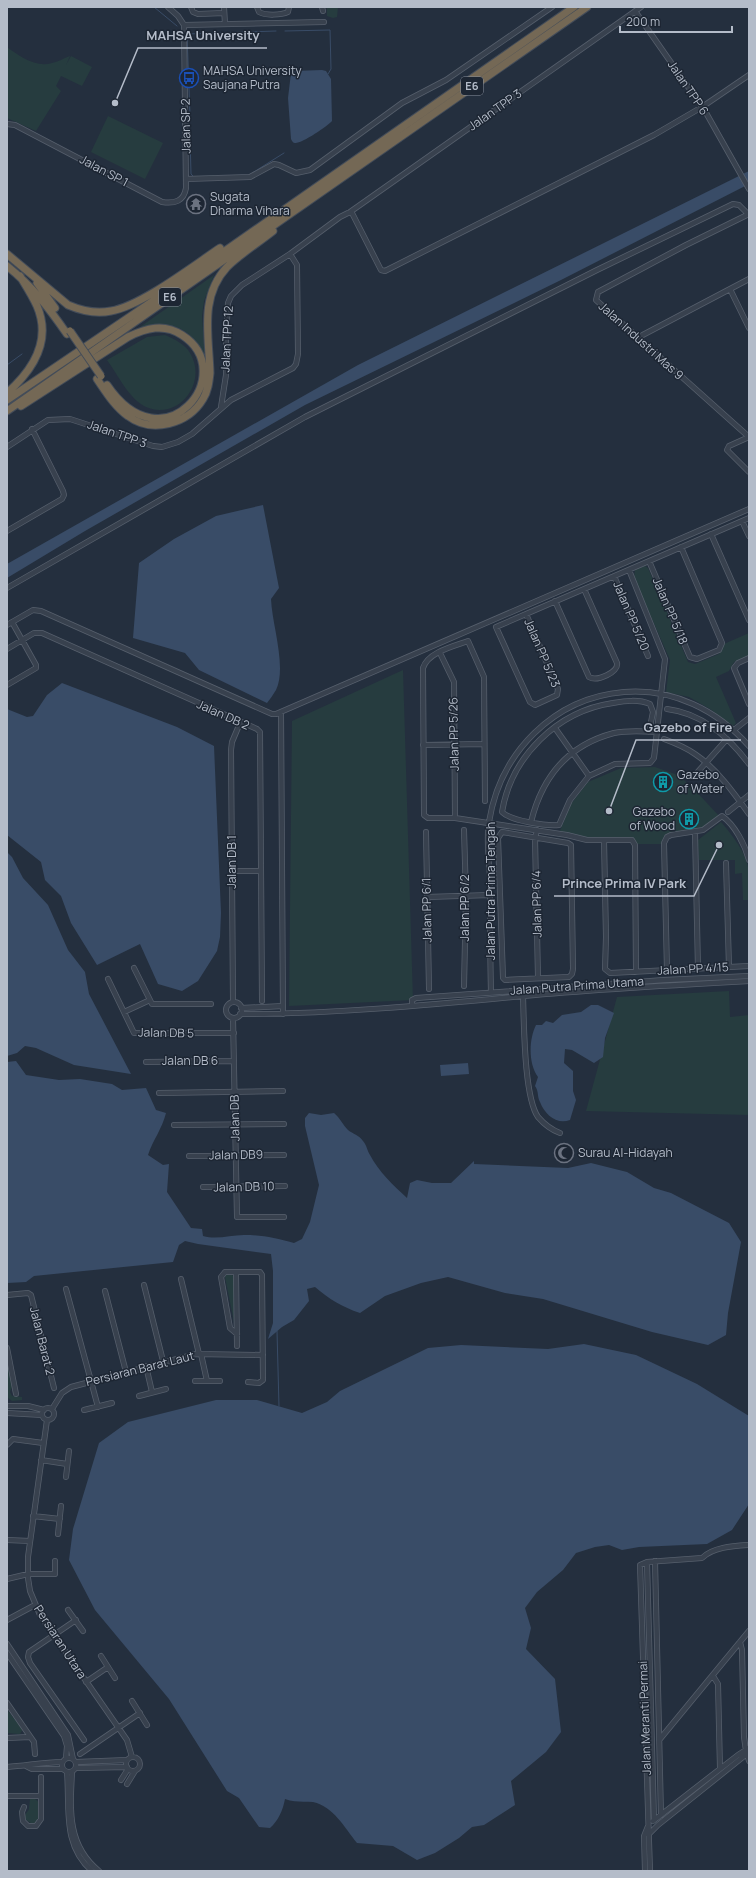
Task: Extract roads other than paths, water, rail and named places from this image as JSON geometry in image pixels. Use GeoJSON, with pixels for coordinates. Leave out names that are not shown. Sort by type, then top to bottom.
{"type":"FeatureCollection","features":[{"type":"Feature","properties":{"kind":"highway","name":"E6"},"geometry":{"type":"LineString","coordinates":[[7,400],[162,295],[574,7]]}},
{"type":"Feature","properties":{"kind":"highway","name":"E6"},"geometry":{"type":"LineString","coordinates":[[7,411],[378,151],[587,7]]}},
{"type":"Feature","properties":{"kind":"highway"},"geometry":{"type":"LineString","coordinates":[[7,254],[59,298],[79,309],[103,312],[120,309],[130,305],[167,283],[329,177]]}},
{"type":"Feature","properties":{"kind":"highway"},"geometry":{"type":"LineString","coordinates":[[29,273],[120,409],[137,421],[164,425],[190,414],[202,400],[209,383],[207,311],[212,290],[218,279],[227,267],[333,184]]}},
{"type":"Feature","properties":{"kind":"highway"},"geometry":{"type":"LineString","coordinates":[[7,266],[20,276],[43,300],[69,333]]}},
{"type":"Feature","properties":{"kind":"highway"},"geometry":{"type":"LineString","coordinates":[[7,392],[21,380],[34,363],[41,334],[37,306],[20,276]]}},
{"type":"Feature","properties":{"kind":"highway"},"geometry":{"type":"LineString","coordinates":[[7,415],[128,337],[146,329],[169,329],[185,337],[193,344],[203,369],[200,390],[191,403],[178,414],[161,418],[147,418],[133,412],[118,399],[99,378]]}},
{"type":"Feature","properties":{"kind":"street"},"geometry":{"type":"LineString","coordinates":[[168,7],[178,16],[184,25],[324,22]]}},
{"type":"Feature","properties":{"kind":"street"},"geometry":{"type":"LineString","coordinates":[[191,7],[193,12],[198,14],[224,13]]}},
{"type":"Feature","properties":{"kind":"street"},"geometry":{"type":"LineString","coordinates":[[224,7],[225,24]]}},
{"type":"Feature","properties":{"kind":"street"},"geometry":{"type":"LineString","coordinates":[[258,9],[263,14],[284,13],[288,12],[289,7]]}},
{"type":"Feature","properties":{"kind":"street"},"geometry":{"type":"LineString","coordinates":[[186,179],[250,177],[274,164],[296,173],[310,170],[402,103],[446,80],[552,7]]}},
{"type":"Feature","properties":{"kind":"street","name":"Jalan TPP 3"},"geometry":{"type":"LineString","coordinates":[[7,447],[32,429],[48,420],[70,419],[153,446],[162,447],[178,442],[192,434],[210,420],[221,407],[231,400],[296,364],[298,354],[297,265],[290,254],[340,217],[350,212],[641,7]]}},
{"type":"Feature","properties":{"kind":"street","name":"Jalan TPP 6"},"geometry":{"type":"LineString","coordinates":[[635,11],[702,107],[738,167],[749,189]]}},
{"type":"Feature","properties":{"kind":"street","name":"Jalan SP 2"},"geometry":{"type":"LineString","coordinates":[[184,25],[186,179]]}},
{"type":"Feature","properties":{"kind":"street"},"geometry":{"type":"LineString","coordinates":[[350,212],[352,213],[381,270],[385,271],[654,136],[702,107],[749,75]]}},
{"type":"Feature","properties":{"kind":"street","name":"Jalan SP 1"},"geometry":{"type":"LineString","coordinates":[[7,124],[15,125],[162,202],[174,203],[182,198],[186,188],[186,179]]}},
{"type":"Feature","properties":{"kind":"street"},"geometry":{"type":"LineString","coordinates":[[7,588],[304,417],[451,343],[733,204],[739,206],[749,215]]}},
{"type":"Feature","properties":{"kind":"street","name":"Jalan Industri Mas 9"},"geometry":{"type":"LineString","coordinates":[[749,215],[686,245],[598,292],[596,300],[749,437]]}},
{"type":"Feature","properties":{"kind":"street","name":"Jalan TPP 12"},"geometry":{"type":"LineString","coordinates":[[221,407],[226,375],[228,302],[231,296],[242,285],[290,254]]}},
{"type":"Feature","properties":{"kind":"street"},"geometry":{"type":"LineString","coordinates":[[637,338],[749,279]]}},
{"type":"Feature","properties":{"kind":"street"},"geometry":{"type":"LineString","coordinates":[[730,289],[749,328]]}},
{"type":"Feature","properties":{"kind":"street"},"geometry":{"type":"LineString","coordinates":[[7,531],[62,499],[64,495],[32,429]]}},
{"type":"Feature","properties":{"kind":"street"},"geometry":{"type":"LineString","coordinates":[[749,437],[727,448],[727,452],[749,472]]}},
{"type":"Feature","properties":{"kind":"street"},"geometry":{"type":"LineString","coordinates":[[7,625],[33,610],[41,611],[272,714],[280,712],[749,509]]}},
{"type":"Feature","properties":{"kind":"street"},"geometry":{"type":"LineString","coordinates":[[526,614],[749,518]]}},
{"type":"Feature","properties":{"kind":"street"},"geometry":{"type":"LineString","coordinates":[[742,521],[749,536]]}},
{"type":"Feature","properties":{"kind":"street"},"geometry":{"type":"LineString","coordinates":[[711,534],[749,620]]}},
{"type":"Feature","properties":{"kind":"street","name":"Jalan PP 5/18"},"geometry":{"type":"LineString","coordinates":[[649,561],[690,657],[697,659],[719,650],[722,643],[681,547]]}},
{"type":"Feature","properties":{"kind":"street"},"geometry":{"type":"LineString","coordinates":[[629,570],[665,659],[662,694],[652,762],[615,764],[588,776],[570,800],[559,825],[531,822],[506,816],[502,812],[513,775],[529,750],[555,728],[587,709],[628,701],[650,704],[652,712],[650,732]]}},
{"type":"Feature","properties":{"kind":"street","name":"Jalan PP 5/20"},"geometry":{"type":"LineString","coordinates":[[614,576],[648,656]]}},
{"type":"Feature","properties":{"kind":"street"},"geometry":{"type":"LineString","coordinates":[[555,601],[589,677],[596,678],[615,671],[618,667],[617,663],[584,589]]}},
{"type":"Feature","properties":{"kind":"street","name":"Jalan PP 5/23"},"geometry":{"type":"LineString","coordinates":[[526,614],[558,692],[557,695],[534,705],[530,702],[496,627],[526,614]]}},
{"type":"Feature","properties":{"kind":"street"},"geometry":{"type":"LineString","coordinates":[[7,685],[36,668],[36,664],[12,622]]}},
{"type":"Feature","properties":{"kind":"street","name":"Jalan DB 2"},"geometry":{"type":"LineString","coordinates":[[7,649],[34,633],[42,633],[240,723],[257,729],[261,736],[262,1001]]}},
{"type":"Feature","properties":{"kind":"street"},"geometry":{"type":"LineString","coordinates":[[485,801],[484,677],[468,641],[440,653],[426,661],[423,668],[424,815],[428,818],[455,818],[537,830],[587,840],[632,840],[635,845],[636,972]]}},
{"type":"Feature","properties":{"kind":"street","name":"Jalan PP 5/26"},"geometry":{"type":"LineString","coordinates":[[440,653],[454,682],[455,818]]}},
{"type":"Feature","properties":{"kind":"street"},"geometry":{"type":"LineString","coordinates":[[749,658],[738,663],[735,671],[749,704]]}},
{"type":"Feature","properties":{"kind":"street","name":"Jalan Putra Prima Tengah"},"geometry":{"type":"LineString","coordinates":[[491,992],[489,823],[505,771],[515,753],[544,724],[574,704],[611,693],[646,692],[662,694],[691,702],[734,730],[749,746]]}},
{"type":"Feature","properties":{"kind":"street"},"geometry":{"type":"LineString","coordinates":[[667,709],[685,712],[693,716],[727,739],[740,751],[749,764]]}},
{"type":"Feature","properties":{"kind":"street"},"geometry":{"type":"LineString","coordinates":[[241,1008],[238,1004],[233,1002],[228,1004],[226,1009],[227,1014],[233,1018],[240,1014],[283,1014],[280,712]]}},
{"type":"Feature","properties":{"kind":"street"},"geometry":{"type":"LineString","coordinates":[[734,730],[749,718]]}},
{"type":"Feature","properties":{"kind":"street","name":"Jalan DB 1"},"geometry":{"type":"LineString","coordinates":[[233,1002],[231,745],[240,723]]}},
{"type":"Feature","properties":{"kind":"street"},"geometry":{"type":"LineString","coordinates":[[555,728],[588,776]]}},
{"type":"Feature","properties":{"kind":"street"},"geometry":{"type":"LineString","coordinates":[[531,822],[535,806],[543,787],[552,774],[579,747],[615,733],[657,732]]}},
{"type":"Feature","properties":{"kind":"street"},"geometry":{"type":"LineString","coordinates":[[664,739],[685,748],[706,764],[749,814]]}},
{"type":"Feature","properties":{"kind":"street"},"geometry":{"type":"LineString","coordinates":[[695,776],[727,739]]}},
{"type":"Feature","properties":{"kind":"street"},"geometry":{"type":"LineString","coordinates":[[423,745],[484,744]]}},
{"type":"Feature","properties":{"kind":"street"},"geometry":{"type":"LineString","coordinates":[[728,812],[749,795]]}},
{"type":"Feature","properties":{"kind":"street"},"geometry":{"type":"LineString","coordinates":[[667,986],[664,843],[667,837],[671,835],[695,832],[712,825],[722,816],[736,833],[746,850],[749,860]]}},
{"type":"Feature","properties":{"kind":"street","name":"Jalan PP 6/2"},"geometry":{"type":"LineString","coordinates":[[464,830],[466,896],[464,986]]}},
{"type":"Feature","properties":{"kind":"street","name":"Jalan PP 6/4"},"geometry":{"type":"LineString","coordinates":[[537,830],[538,978]]}},
{"type":"Feature","properties":{"kind":"street","name":"Jalan PP 6/1"},"geometry":{"type":"LineString","coordinates":[[426,832],[429,989]]}},
{"type":"Feature","properties":{"kind":"street"},"geometry":{"type":"LineString","coordinates":[[502,832],[536,838],[568,843],[572,848],[572,974],[568,977],[505,980],[501,974],[498,838],[502,832]]}},
{"type":"Feature","properties":{"kind":"street"},"geometry":{"type":"LineString","coordinates":[[695,832],[698,969]]}},
{"type":"Feature","properties":{"kind":"street","name":"Jalan PP 4/15"},"geometry":{"type":"LineString","coordinates":[[604,840],[606,937],[605,969],[610,973],[749,966]]}},
{"type":"Feature","properties":{"kind":"street"},"geometry":{"type":"LineString","coordinates":[[726,863],[729,967]]}},
{"type":"Feature","properties":{"kind":"street"},"geometry":{"type":"LineString","coordinates":[[232,871],[261,871]]}},
{"type":"Feature","properties":{"kind":"street"},"geometry":{"type":"LineString","coordinates":[[427,897],[490,895]]}},
{"type":"Feature","properties":{"kind":"street"},"geometry":{"type":"LineString","coordinates":[[134,968],[152,1004],[211,1004]]}},
{"type":"Feature","properties":{"kind":"street","name":"Jalan Putra Prima Utama"},"geometry":{"type":"LineString","coordinates":[[412,1005],[412,1000],[414,998],[667,980],[749,976]]}},
{"type":"Feature","properties":{"kind":"street","name":"Jalan DB 5"},"geometry":{"type":"LineString","coordinates":[[108,980],[134,1033],[234,1033]]}},
{"type":"Feature","properties":{"kind":"street","name":"Jalan Putra Prima Utama"},"geometry":{"type":"LineString","coordinates":[[283,1014],[749,981]]}},
{"type":"Feature","properties":{"kind":"street"},"geometry":{"type":"LineString","coordinates":[[523,996],[528,1085],[531,1100],[538,1116],[549,1127],[560,1133]]}},
{"type":"Feature","properties":{"kind":"street"},"geometry":{"type":"LineString","coordinates":[[124,1012],[150,1000]]}},
{"type":"Feature","properties":{"kind":"street"},"geometry":{"type":"LineString","coordinates":[[241,1008],[283,1006]]}},
{"type":"Feature","properties":{"kind":"street"},"geometry":{"type":"LineString","coordinates":[[240,1014],[241,1008]]}},
{"type":"Feature","properties":{"kind":"street","name":"Jalan DB"},"geometry":{"type":"LineString","coordinates":[[233,1018],[236,1187],[238,1218],[284,1217]]}},
{"type":"Feature","properties":{"kind":"street","name":"Jalan DB 6"},"geometry":{"type":"LineString","coordinates":[[146,1062],[234,1060]]}},
{"type":"Feature","properties":{"kind":"street"},"geometry":{"type":"LineString","coordinates":[[159,1093],[283,1091]]}},
{"type":"Feature","properties":{"kind":"street"},"geometry":{"type":"LineString","coordinates":[[174,1125],[284,1124]]}},
{"type":"Feature","properties":{"kind":"street","name":"Jalan DB9"},"geometry":{"type":"LineString","coordinates":[[188,1156],[284,1155]]}},
{"type":"Feature","properties":{"kind":"street","name":"Jalan DB 10"},"geometry":{"type":"LineString","coordinates":[[203,1187],[285,1186]]}},
{"type":"Feature","properties":{"kind":"street"},"geometry":{"type":"LineString","coordinates":[[236,1272],[237,1346]]}},
{"type":"Feature","properties":{"kind":"street"},"geometry":{"type":"LineString","coordinates":[[237,1334],[230,1328],[221,1278],[224,1273],[262,1273],[263,1380],[262,1382],[248,1382]]}},
{"type":"Feature","properties":{"kind":"street"},"geometry":{"type":"LineString","coordinates":[[181,1279],[207,1381]]}},
{"type":"Feature","properties":{"kind":"street"},"geometry":{"type":"LineString","coordinates":[[144,1285],[164,1361]]}},
{"type":"Feature","properties":{"kind":"street"},"geometry":{"type":"LineString","coordinates":[[66,1289],[98,1407]]}},
{"type":"Feature","properties":{"kind":"street"},"geometry":{"type":"LineString","coordinates":[[105,1291],[126,1372]]}},
{"type":"Feature","properties":{"kind":"street","name":"Jalan Barat 2"},"geometry":{"type":"LineString","coordinates":[[7,1295],[28,1293],[31,1295],[54,1388]]}},
{"type":"Feature","properties":{"kind":"street"},"geometry":{"type":"LineString","coordinates":[[7,1348],[8,1360],[16,1394]]}},
{"type":"Feature","properties":{"kind":"street","name":"Persiaran Barat Laut"},"geometry":{"type":"LineString","coordinates":[[52,1409],[58,1398],[67,1389],[164,1361],[200,1354],[263,1355]]}},
{"type":"Feature","properties":{"kind":"street"},"geometry":{"type":"LineString","coordinates":[[146,1366],[152,1392]]}},
{"type":"Feature","properties":{"kind":"street"},"geometry":{"type":"LineString","coordinates":[[195,1381],[220,1381]]}},
{"type":"Feature","properties":{"kind":"street"},"geometry":{"type":"LineString","coordinates":[[139,1396],[166,1389]]}},
{"type":"Feature","properties":{"kind":"street"},"geometry":{"type":"LineString","coordinates":[[84,1410],[112,1403]]}},
{"type":"Feature","properties":{"kind":"street"},"geometry":{"type":"LineString","coordinates":[[7,1406],[28,1406],[43,1412],[47,1420],[54,1416],[52,1409],[48,1408],[43,1412],[7,1413]]}},
{"type":"Feature","properties":{"kind":"street","name":"Persiaran Utara"},"geometry":{"type":"LineString","coordinates":[[47,1420],[30,1541],[28,1574],[30,1591],[35,1605],[126,1740],[132,1757]]}},
{"type":"Feature","properties":{"kind":"street"},"geometry":{"type":"LineString","coordinates":[[7,1445],[13,1439],[43,1443]]}},
{"type":"Feature","properties":{"kind":"street"},"geometry":{"type":"LineString","coordinates":[[66,1477],[69,1451]]}},
{"type":"Feature","properties":{"kind":"street"},"geometry":{"type":"LineString","coordinates":[[41,1460],[67,1464]]}},
{"type":"Feature","properties":{"kind":"street"},"geometry":{"type":"LineString","coordinates":[[58,1534],[61,1506]]}},
{"type":"Feature","properties":{"kind":"street"},"geometry":{"type":"LineString","coordinates":[[33,1516],[60,1519]]}},
{"type":"Feature","properties":{"kind":"street"},"geometry":{"type":"LineString","coordinates":[[7,1540],[30,1541]]}},
{"type":"Feature","properties":{"kind":"street"},"geometry":{"type":"LineString","coordinates":[[647,1562],[702,1558],[706,1554],[721,1548],[749,1545]]}},
{"type":"Feature","properties":{"kind":"street"},"geometry":{"type":"LineString","coordinates":[[7,1579],[28,1574],[55,1574],[55,1561]]}},
{"type":"Feature","properties":{"kind":"street"},"geometry":{"type":"LineString","coordinates":[[656,1561],[661,1815]]}},
{"type":"Feature","properties":{"kind":"street","name":"Jalan Meranti Permai"},"geometry":{"type":"LineString","coordinates":[[650,1871],[640,1565],[647,1562],[654,1820]]}},
{"type":"Feature","properties":{"kind":"street"},"geometry":{"type":"LineString","coordinates":[[7,1620],[35,1605]]}},
{"type":"Feature","properties":{"kind":"street"},"geometry":{"type":"LineString","coordinates":[[68,1610],[83,1631]]}},
{"type":"Feature","properties":{"kind":"street"},"geometry":{"type":"LineString","coordinates":[[76,1620],[29,1652],[28,1657],[30,1663],[84,1740]]}},
{"type":"Feature","properties":{"kind":"street"},"geometry":{"type":"LineString","coordinates":[[660,1739],[749,1631]]}},
{"type":"Feature","properties":{"kind":"street"},"geometry":{"type":"LineString","coordinates":[[740,1642],[742,1650],[747,1750],[749,1761]]}},
{"type":"Feature","properties":{"kind":"street"},"geometry":{"type":"LineString","coordinates":[[7,1644],[68,1735],[75,1760],[72,1770],[70,1808],[75,1838],[92,1871]]}},
{"type":"Feature","properties":{"kind":"street"},"geometry":{"type":"LineString","coordinates":[[7,1653],[64,1736],[67,1746],[66,1758],[62,1762]]}},
{"type":"Feature","properties":{"kind":"street"},"geometry":{"type":"LineString","coordinates":[[100,1656],[116,1678]]}},
{"type":"Feature","properties":{"kind":"street"},"geometry":{"type":"LineString","coordinates":[[86,1682],[108,1667]]}},
{"type":"Feature","properties":{"kind":"street"},"geometry":{"type":"LineString","coordinates":[[713,1676],[718,1684],[720,1769]]}},
{"type":"Feature","properties":{"kind":"street"},"geometry":{"type":"LineString","coordinates":[[132,1701],[147,1725]]}},
{"type":"Feature","properties":{"kind":"street"},"geometry":{"type":"LineString","coordinates":[[8,1705],[35,1745],[35,1754]]}},
{"type":"Feature","properties":{"kind":"street"},"geometry":{"type":"LineString","coordinates":[[80,1754],[140,1713]]}},
{"type":"Feature","properties":{"kind":"street"},"geometry":{"type":"LineString","coordinates":[[19,1738],[24,1729]]}},
{"type":"Feature","properties":{"kind":"street"},"geometry":{"type":"LineString","coordinates":[[7,1738],[30,1737]]}},
{"type":"Feature","properties":{"kind":"street"},"geometry":{"type":"LineString","coordinates":[[645,1871],[644,1836],[648,1824],[740,1753],[747,1750]]}},
{"type":"Feature","properties":{"kind":"street"},"geometry":{"type":"LineString","coordinates":[[649,1834],[658,1825],[743,1757],[747,1750]]}},
{"type":"Feature","properties":{"kind":"street"},"geometry":{"type":"LineString","coordinates":[[66,1758],[75,1760],[127,1760],[132,1757],[138,1759],[140,1763],[139,1767],[135,1770],[127,1784]]}},
{"type":"Feature","properties":{"kind":"street"},"geometry":{"type":"LineString","coordinates":[[121,1780],[128,1768],[127,1760]]}},
{"type":"Feature","properties":{"kind":"street"},"geometry":{"type":"LineString","coordinates":[[7,1768],[40,1763],[62,1762],[72,1770]]}},
{"type":"Feature","properties":{"kind":"street"},"geometry":{"type":"LineString","coordinates":[[26,1766],[32,1769],[72,1770],[128,1768],[135,1770]]}},
{"type":"Feature","properties":{"kind":"street"},"geometry":{"type":"LineString","coordinates":[[24,1806],[22,1812],[23,1821],[28,1826],[36,1826],[41,1819],[41,1777]]}},
{"type":"Feature","properties":{"kind":"street"},"geometry":{"type":"LineString","coordinates":[[7,1796],[41,1796]]}},
{"type":"Feature","properties":{"kind":"street"},"geometry":{"type":"LineString","coordinates":[[89,1865],[99,1871]]}},
{"type":"Feature","properties":{"kind":"water"},"geometry":{"type":"Polygon","coordinates":[[[294,71],[326,71],[331,79],[332,121],[308,138],[298,143],[294,143],[291,139],[288,98],[291,73],[294,71]]]}},
{"type":"Feature","properties":{"kind":"water"},"geometry":{"type":"Polygon","coordinates":[[[749,171],[749,184],[561,280],[305,405],[85,531],[7,578],[7,564],[358,365],[749,171]]]}},
{"type":"Feature","properties":{"kind":"water"},"geometry":{"type":"Polygon","coordinates":[[[263,505],[279,588],[271,599],[280,658],[279,681],[276,690],[267,703],[199,670],[185,653],[133,638],[139,563],[174,539],[216,516],[263,505]]]}},
{"type":"Feature","properties":{"kind":"water"},"geometry":{"type":"Polygon","coordinates":[[[62,683],[177,727],[214,746],[221,913],[220,937],[217,951],[198,981],[182,991],[158,984],[140,944],[97,965],[71,923],[61,896],[45,880],[41,862],[7,835],[7,709],[27,717],[33,716],[47,695],[62,683]]]}},
{"type":"Feature","properties":{"kind":"water"},"geometry":{"type":"Polygon","coordinates":[[[7,852],[12,857],[23,878],[48,905],[68,950],[85,972],[89,994],[131,1074],[74,1065],[36,1048],[25,1046],[17,1053],[7,1056],[7,852]]]}},
{"type":"Feature","properties":{"kind":"water"},"geometry":{"type":"Polygon","coordinates":[[[591,1005],[598,1005],[614,1013],[605,1038],[603,1057],[594,1063],[572,1050],[565,1049],[564,1063],[573,1071],[573,1091],[576,1100],[570,1120],[556,1120],[548,1115],[539,1100],[535,1086],[538,1077],[532,1065],[531,1058],[532,1037],[536,1025],[542,1025],[546,1021],[553,1023],[562,1015],[581,1012],[591,1005]]]}},
{"type":"Feature","properties":{"kind":"water"},"geometry":{"type":"Polygon","coordinates":[[[16,1061],[26,1075],[59,1080],[80,1079],[112,1084],[122,1090],[146,1088],[156,1110],[166,1113],[148,1155],[163,1165],[169,1164],[167,1192],[191,1228],[202,1229],[203,1236],[208,1237],[244,1235],[275,1238],[294,1243],[302,1239],[310,1222],[319,1185],[305,1126],[305,1118],[309,1113],[321,1115],[334,1113],[348,1130],[361,1139],[382,1173],[407,1198],[410,1183],[417,1180],[432,1183],[451,1183],[474,1161],[474,1164],[568,1168],[591,1163],[627,1172],[654,1188],[671,1193],[729,1223],[741,1242],[728,1313],[726,1335],[708,1345],[652,1332],[543,1299],[505,1293],[448,1277],[421,1283],[385,1296],[360,1313],[336,1302],[315,1287],[307,1289],[309,1301],[294,1320],[282,1327],[268,1339],[273,1323],[273,1271],[271,1254],[185,1241],[179,1245],[173,1262],[34,1276],[26,1282],[7,1283],[7,1062],[16,1061]]]}},
{"type":"Feature","properties":{"kind":"water"},"geometry":{"type":"Polygon","coordinates":[[[468,1063],[469,1074],[441,1076],[440,1065],[468,1063]]]}},
{"type":"Feature","properties":{"kind":"water"},"geometry":{"type":"Polygon","coordinates":[[[584,1344],[636,1355],[697,1384],[749,1416],[749,1504],[732,1530],[707,1544],[639,1547],[622,1550],[609,1545],[595,1547],[576,1553],[563,1570],[537,1592],[525,1608],[531,1628],[526,1649],[555,1679],[561,1732],[546,1752],[511,1781],[515,1805],[484,1825],[472,1827],[459,1838],[435,1853],[417,1860],[393,1846],[357,1843],[333,1813],[327,1808],[313,1802],[285,1799],[280,1815],[273,1825],[270,1828],[259,1827],[239,1798],[227,1791],[169,1699],[95,1610],[69,1560],[73,1529],[99,1443],[128,1422],[216,1400],[257,1400],[302,1413],[327,1402],[340,1391],[428,1348],[461,1345],[548,1349],[584,1344]]]}},
{"type":"Feature","properties":{"kind":"waterway"},"geometry":{"type":"LineString","coordinates":[[154,7],[177,26]]}},
{"type":"Feature","properties":{"kind":"waterway"},"geometry":{"type":"LineString","coordinates":[[285,31],[330,30],[331,69],[328,74]]}},
{"type":"Feature","properties":{"kind":"waterway"},"geometry":{"type":"LineString","coordinates":[[190,116],[187,34],[276,31]]}},
{"type":"Feature","properties":{"kind":"waterway"},"geometry":{"type":"LineString","coordinates":[[190,137],[191,174],[194,177]]}},
{"type":"Feature","properties":{"kind":"waterway"},"geometry":{"type":"LineString","coordinates":[[249,175],[284,153]]}},
{"type":"Feature","properties":{"kind":"waterway"},"geometry":{"type":"LineString","coordinates":[[7,365],[22,354]]}},
{"type":"Feature","properties":{"kind":"waterway"},"geometry":{"type":"LineString","coordinates":[[277,1331],[279,1406]]}},
{"type":"Feature","properties":{"kind":"place","name":"MAHSA University Saujana Putra"},"geometry":{"type":"Point","coordinates":[189,78]}},
{"type":"Feature","properties":{"kind":"place","name":"MAHSA University"},"geometry":{"type":"Point","coordinates":[115,103]}},
{"type":"Feature","properties":{"kind":"place","name":"Sugata Dharma Vihara"},"geometry":{"type":"Point","coordinates":[196,204]}},
{"type":"Feature","properties":{"kind":"place","name":"Gazebo of Water"},"geometry":{"type":"Point","coordinates":[663,782]}},
{"type":"Feature","properties":{"kind":"place","name":"Gazebo of Fire"},"geometry":{"type":"Point","coordinates":[609,811]}},
{"type":"Feature","properties":{"kind":"place","name":"Gazebo of Wood"},"geometry":{"type":"Point","coordinates":[689,819]}},
{"type":"Feature","properties":{"kind":"place","name":"Prince Prima IV Park"},"geometry":{"type":"Point","coordinates":[719,845]}},
{"type":"Feature","properties":{"kind":"place","name":"Surau Al-Hidayah"},"geometry":{"type":"Point","coordinates":[564,1153]}}]}
